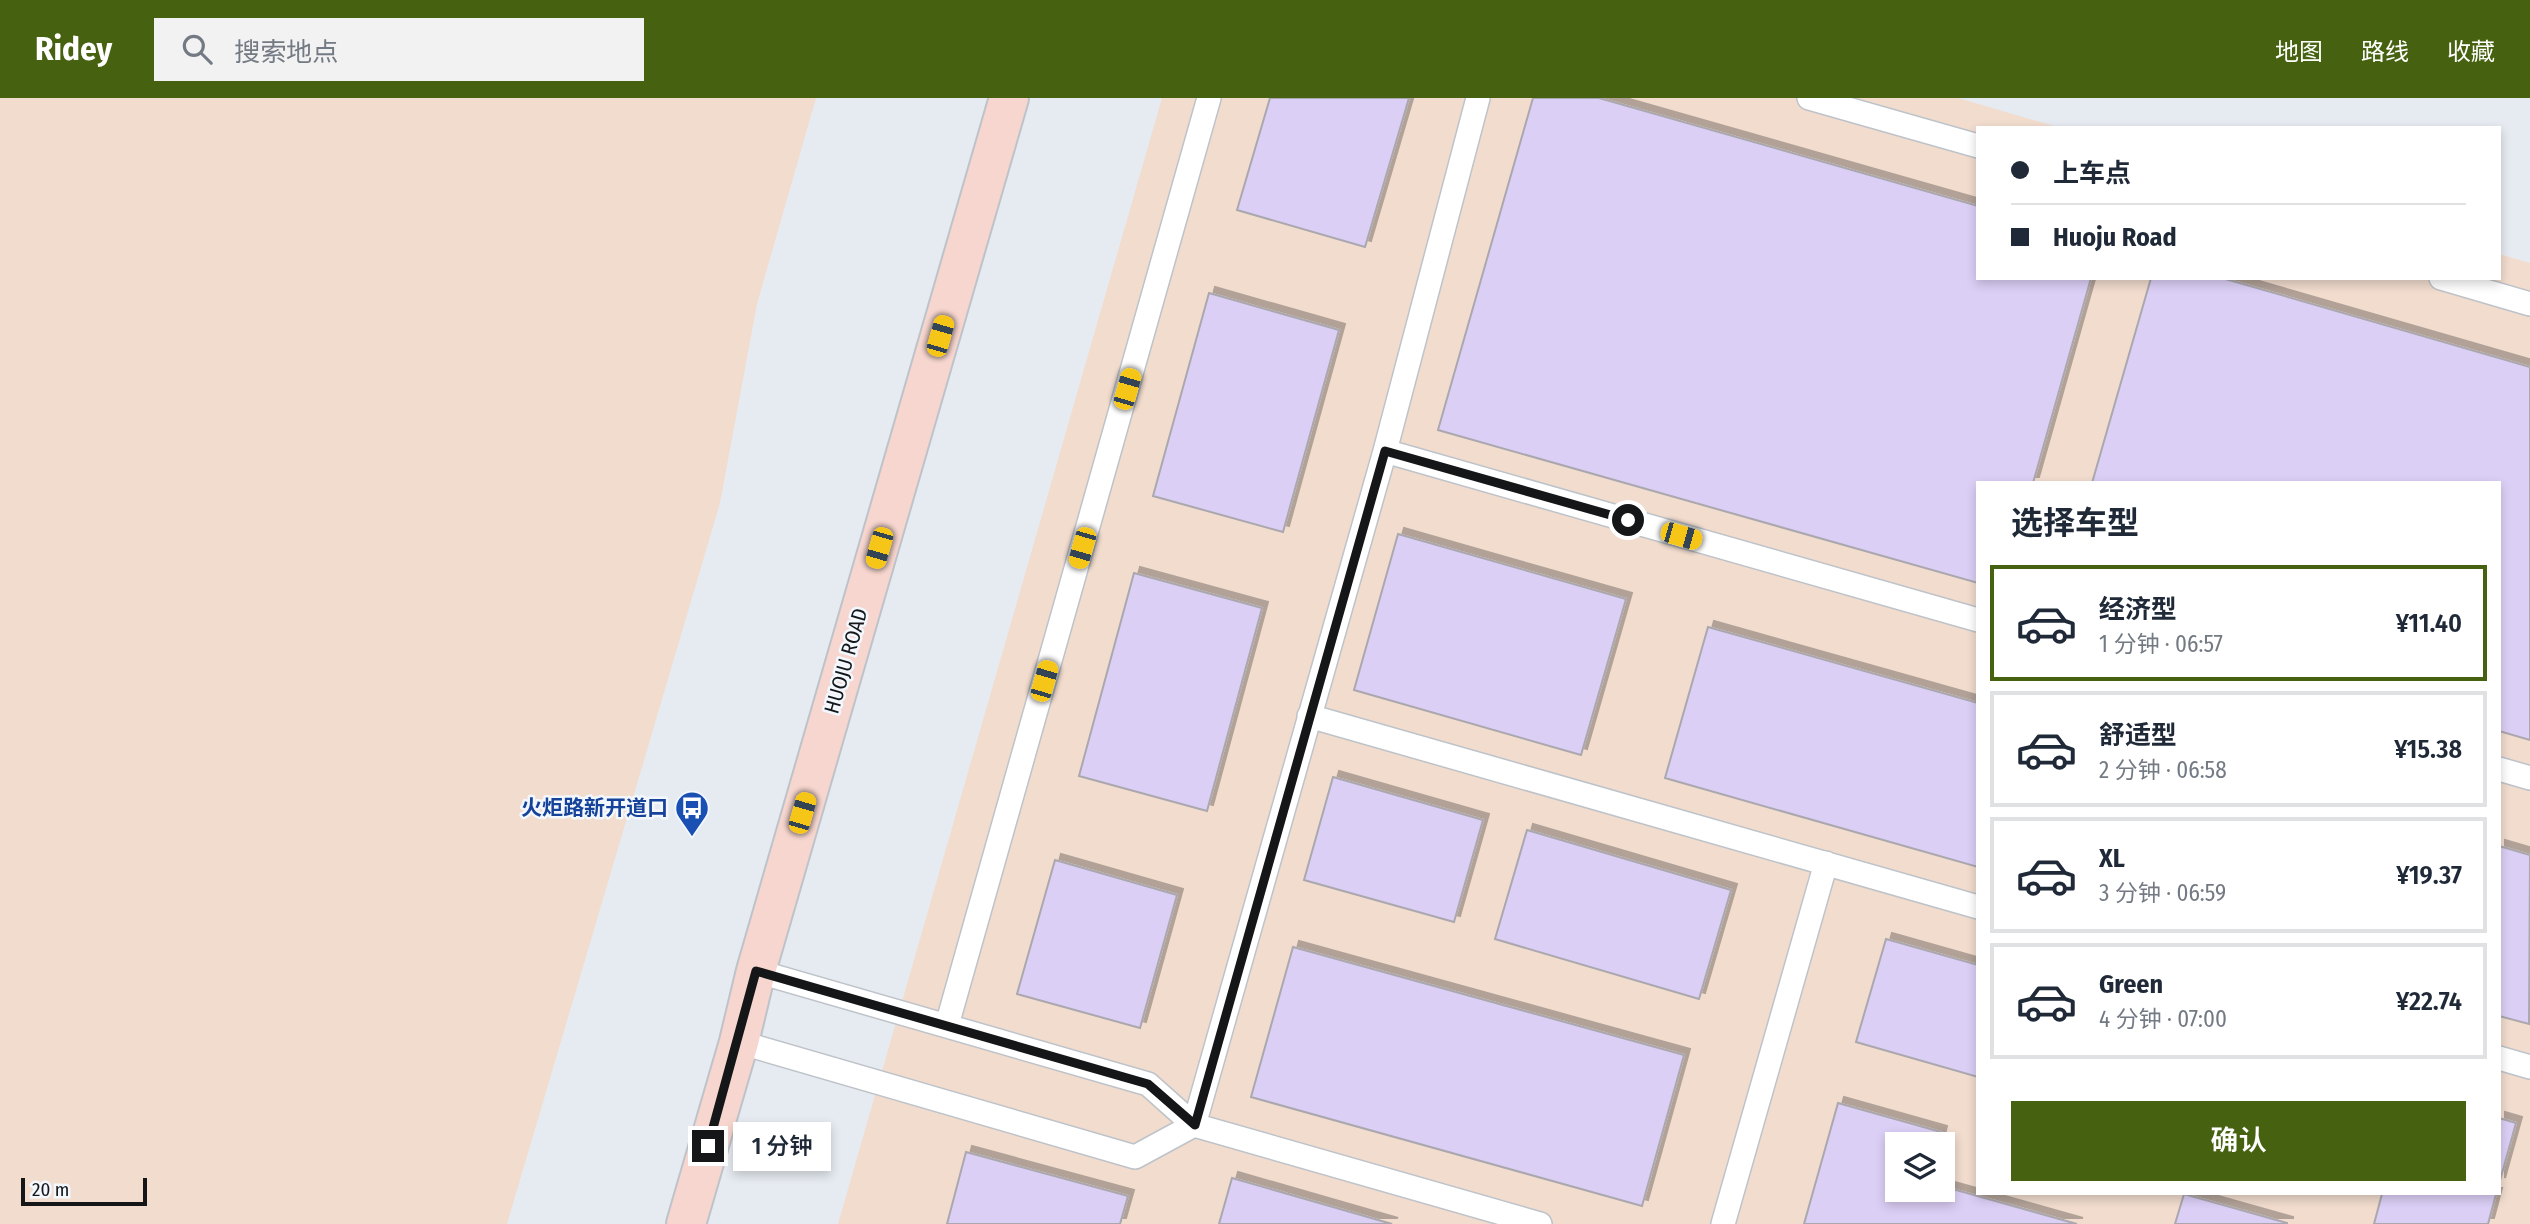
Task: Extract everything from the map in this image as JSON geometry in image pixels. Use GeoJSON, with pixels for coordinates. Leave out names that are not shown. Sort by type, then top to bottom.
{"type":"FeatureCollection","features":[{"type":"Feature","properties":{"kind":"main road","name":"HUOJU ROAD"},"geometry":{"type":"LineString","coordinates":[[686,1224],[739,1042],[756,971],[1009,98]]}},
{"type":"Feature","properties":{"kind":"lane"},"geometry":{"type":"LineString","coordinates":[[947,1025],[1209,98]]}},
{"type":"Feature","properties":{"kind":"lane"},"geometry":{"type":"LineString","coordinates":[[739,1042],[1135,1157],[1195,1125],[1385,451],[1478,98]]}},
{"type":"Feature","properties":{"kind":"lane"},"geometry":{"type":"LineString","coordinates":[[1809,98],[1976,145]]}},
{"type":"Feature","properties":{"kind":"lane"},"geometry":{"type":"LineString","coordinates":[[2448,280],[2530,304]]}},
{"type":"Feature","properties":{"kind":"lane"},"geometry":{"type":"LineString","coordinates":[[1385,451],[1976,619]]}},
{"type":"Feature","properties":{"kind":"lane"},"geometry":{"type":"LineString","coordinates":[[1309,716],[1976,906]]}},
{"type":"Feature","properties":{"kind":"lane"},"geometry":{"type":"LineString","coordinates":[[2501,770],[2530,778]]}},
{"type":"Feature","properties":{"kind":"lane"},"geometry":{"type":"LineString","coordinates":[[1723,1224],[1826,863]]}},
{"type":"Feature","properties":{"kind":"lane"},"geometry":{"type":"LineString","coordinates":[[756,971],[1148,1084],[1195,1125],[1540,1224]]}},
{"type":"Feature","properties":{"kind":"lane"},"geometry":{"type":"LineString","coordinates":[[2501,1059],[2530,1067]]}},
{"type":"Feature","properties":{"kind":"shaded area"},"geometry":{"type":"Polygon","coordinates":[[[0,98],[816,98],[757,304],[720,503],[507,1224],[0,1224],[0,98]]]}},
{"type":"Feature","properties":{"kind":"shaded area"},"geometry":{"type":"Polygon","coordinates":[[[1162,98],[1958,98],[2054,126],[1976,126],[1976,280],[2501,280],[2501,255],[2530,263],[2530,1224],[838,1224],[1162,98]]]}},
{"type":"Feature","properties":{"kind":"building"},"geometry":{"type":"Polygon","coordinates":[[[1270,98],[1409,98],[1365,247],[1237,210],[1270,98]]]}},
{"type":"Feature","properties":{"kind":"building"},"geometry":{"type":"Polygon","coordinates":[[[1533,98],[1599,98],[1976,205],[1976,280],[2090,280],[2034,481],[1976,481],[1976,582],[1438,430],[1533,98]]]}},
{"type":"Feature","properties":{"kind":"building"},"geometry":{"type":"Polygon","coordinates":[[[2150,280],[2229,280],[2530,367],[2530,740],[2501,732],[2501,481],[2093,481],[2150,280]]]}},
{"type":"Feature","properties":{"kind":"building"},"geometry":{"type":"Polygon","coordinates":[[[1209,293],[1339,330],[1283,532],[1153,496],[1209,293]]]}},
{"type":"Feature","properties":{"kind":"building"},"geometry":{"type":"Polygon","coordinates":[[[1398,534],[1626,599],[1581,755],[1354,690],[1398,534]]]}},
{"type":"Feature","properties":{"kind":"building"},"geometry":{"type":"Polygon","coordinates":[[[1134,573],[1262,608],[1207,811],[1079,776],[1134,573]]]}},
{"type":"Feature","properties":{"kind":"building"},"geometry":{"type":"Polygon","coordinates":[[[1708,627],[1976,702],[1976,866],[1665,778],[1708,627]]]}},
{"type":"Feature","properties":{"kind":"building"},"geometry":{"type":"Polygon","coordinates":[[[1333,777],[1483,820],[1454,922],[1304,880],[1333,777]]]}},
{"type":"Feature","properties":{"kind":"building"},"geometry":{"type":"Polygon","coordinates":[[[1527,830],[1731,890],[1699,999],[1495,939],[1527,830]]]}},
{"type":"Feature","properties":{"kind":"building"},"geometry":{"type":"Polygon","coordinates":[[[2501,847],[2530,855],[2529,1024],[2501,1017],[2501,847]]]}},
{"type":"Feature","properties":{"kind":"building"},"geometry":{"type":"Polygon","coordinates":[[[1055,860],[1177,895],[1140,1028],[1017,994],[1055,860]]]}},
{"type":"Feature","properties":{"kind":"building"},"geometry":{"type":"Polygon","coordinates":[[[1886,939],[1976,964],[1976,1076],[1856,1042],[1886,939]]]}},
{"type":"Feature","properties":{"kind":"building"},"geometry":{"type":"Polygon","coordinates":[[[1293,947],[1684,1055],[1642,1206],[1251,1097],[1293,947]]]}},
{"type":"Feature","properties":{"kind":"building"},"geometry":{"type":"Polygon","coordinates":[[[1838,1103],[1941,1132],[1885,1132],[1885,1202],[1955,1202],[1955,1190],[2077,1224],[1804,1224],[1838,1103]]]}},
{"type":"Feature","properties":{"kind":"building"},"geometry":{"type":"Polygon","coordinates":[[[2501,1119],[2516,1123],[2501,1177],[2501,1119]]]}},
{"type":"Feature","properties":{"kind":"building"},"geometry":{"type":"Polygon","coordinates":[[[966,1152],[1128,1196],[1120,1224],[947,1224],[966,1152]]]}},
{"type":"Feature","properties":{"kind":"building"},"geometry":{"type":"Polygon","coordinates":[[[1232,1178],[1392,1224],[1219,1224],[1232,1178]]]}},
{"type":"Feature","properties":{"kind":"building"},"geometry":{"type":"Polygon","coordinates":[[[2184,1195],[2287,1223],[2287,1224],[2175,1224],[2184,1195]]]}},
{"type":"Feature","properties":{"kind":"building"},"geometry":{"type":"Polygon","coordinates":[[[2382,1195],[2496,1195],[2488,1224],[2374,1224],[2382,1195]]]}},
{"type":"Feature","properties":{"kind":"place","name":"火炬路新开道口"},"geometry":{"type":"Point","coordinates":[692,838]}},
{"type":"Feature","properties":{"kind":"route"},"geometry":{"type":"LineString","coordinates":[[708,1146],[739,1042],[756,971],[1148,1084],[1195,1125],[1385,451],[1628,520]]}}]}
